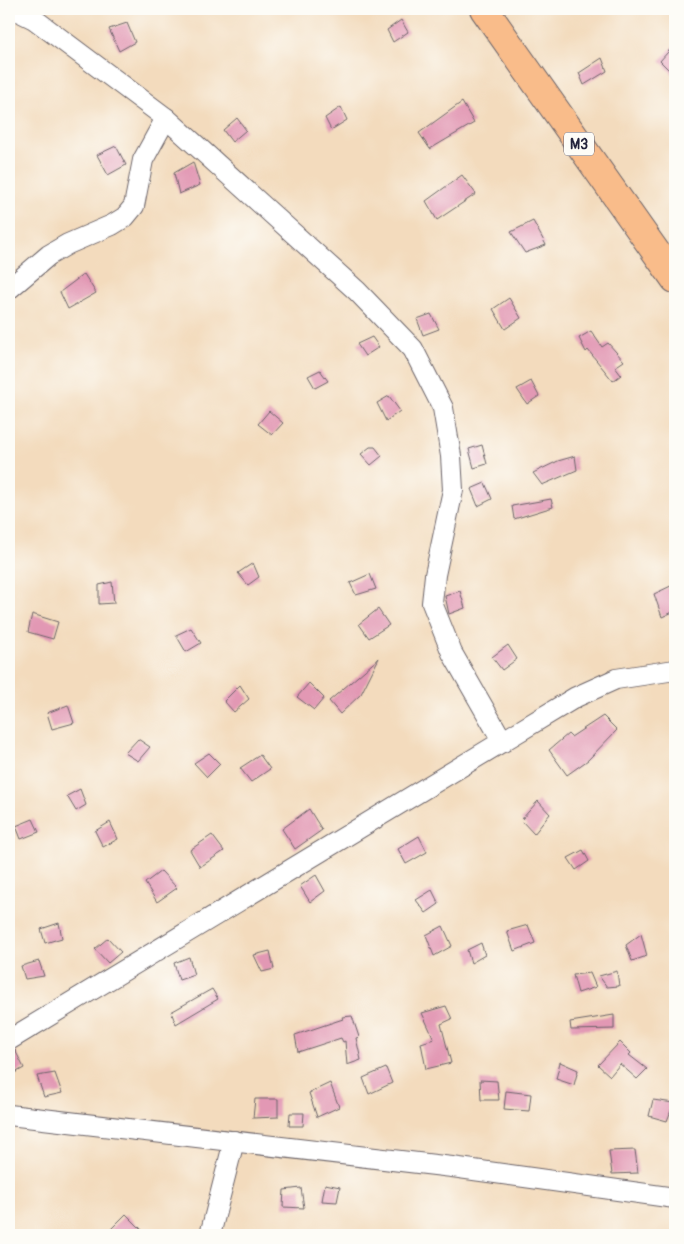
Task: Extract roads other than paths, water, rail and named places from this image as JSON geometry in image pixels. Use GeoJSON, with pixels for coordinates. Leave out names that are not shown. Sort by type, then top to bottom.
{"type":"FeatureCollection","features":[{"type":"Feature","properties":{"kind":"main road","name":"M3"},"geometry":{"type":"LineString","coordinates":[[484,9],[675,280]]}},
{"type":"Feature","properties":{"kind":"street"},"geometry":{"type":"LineString","coordinates":[[14,9],[34,20],[166,118],[357,291],[413,349],[444,408],[451,456],[453,490],[434,576],[432,604],[452,653],[503,742]]}},
{"type":"Feature","properties":{"kind":"street"},"geometry":{"type":"LineString","coordinates":[[9,289],[49,255],[125,217],[134,206],[143,160],[166,118]]}},
{"type":"Feature","properties":{"kind":"street"},"geometry":{"type":"LineString","coordinates":[[9,1040],[576,697],[616,679],[675,670]]}},
{"type":"Feature","properties":{"kind":"street"},"geometry":{"type":"LineString","coordinates":[[9,1115],[452,1167],[675,1198]]}},
{"type":"Feature","properties":{"kind":"street"},"geometry":{"type":"LineString","coordinates":[[210,1235],[234,1141]]}}]}
